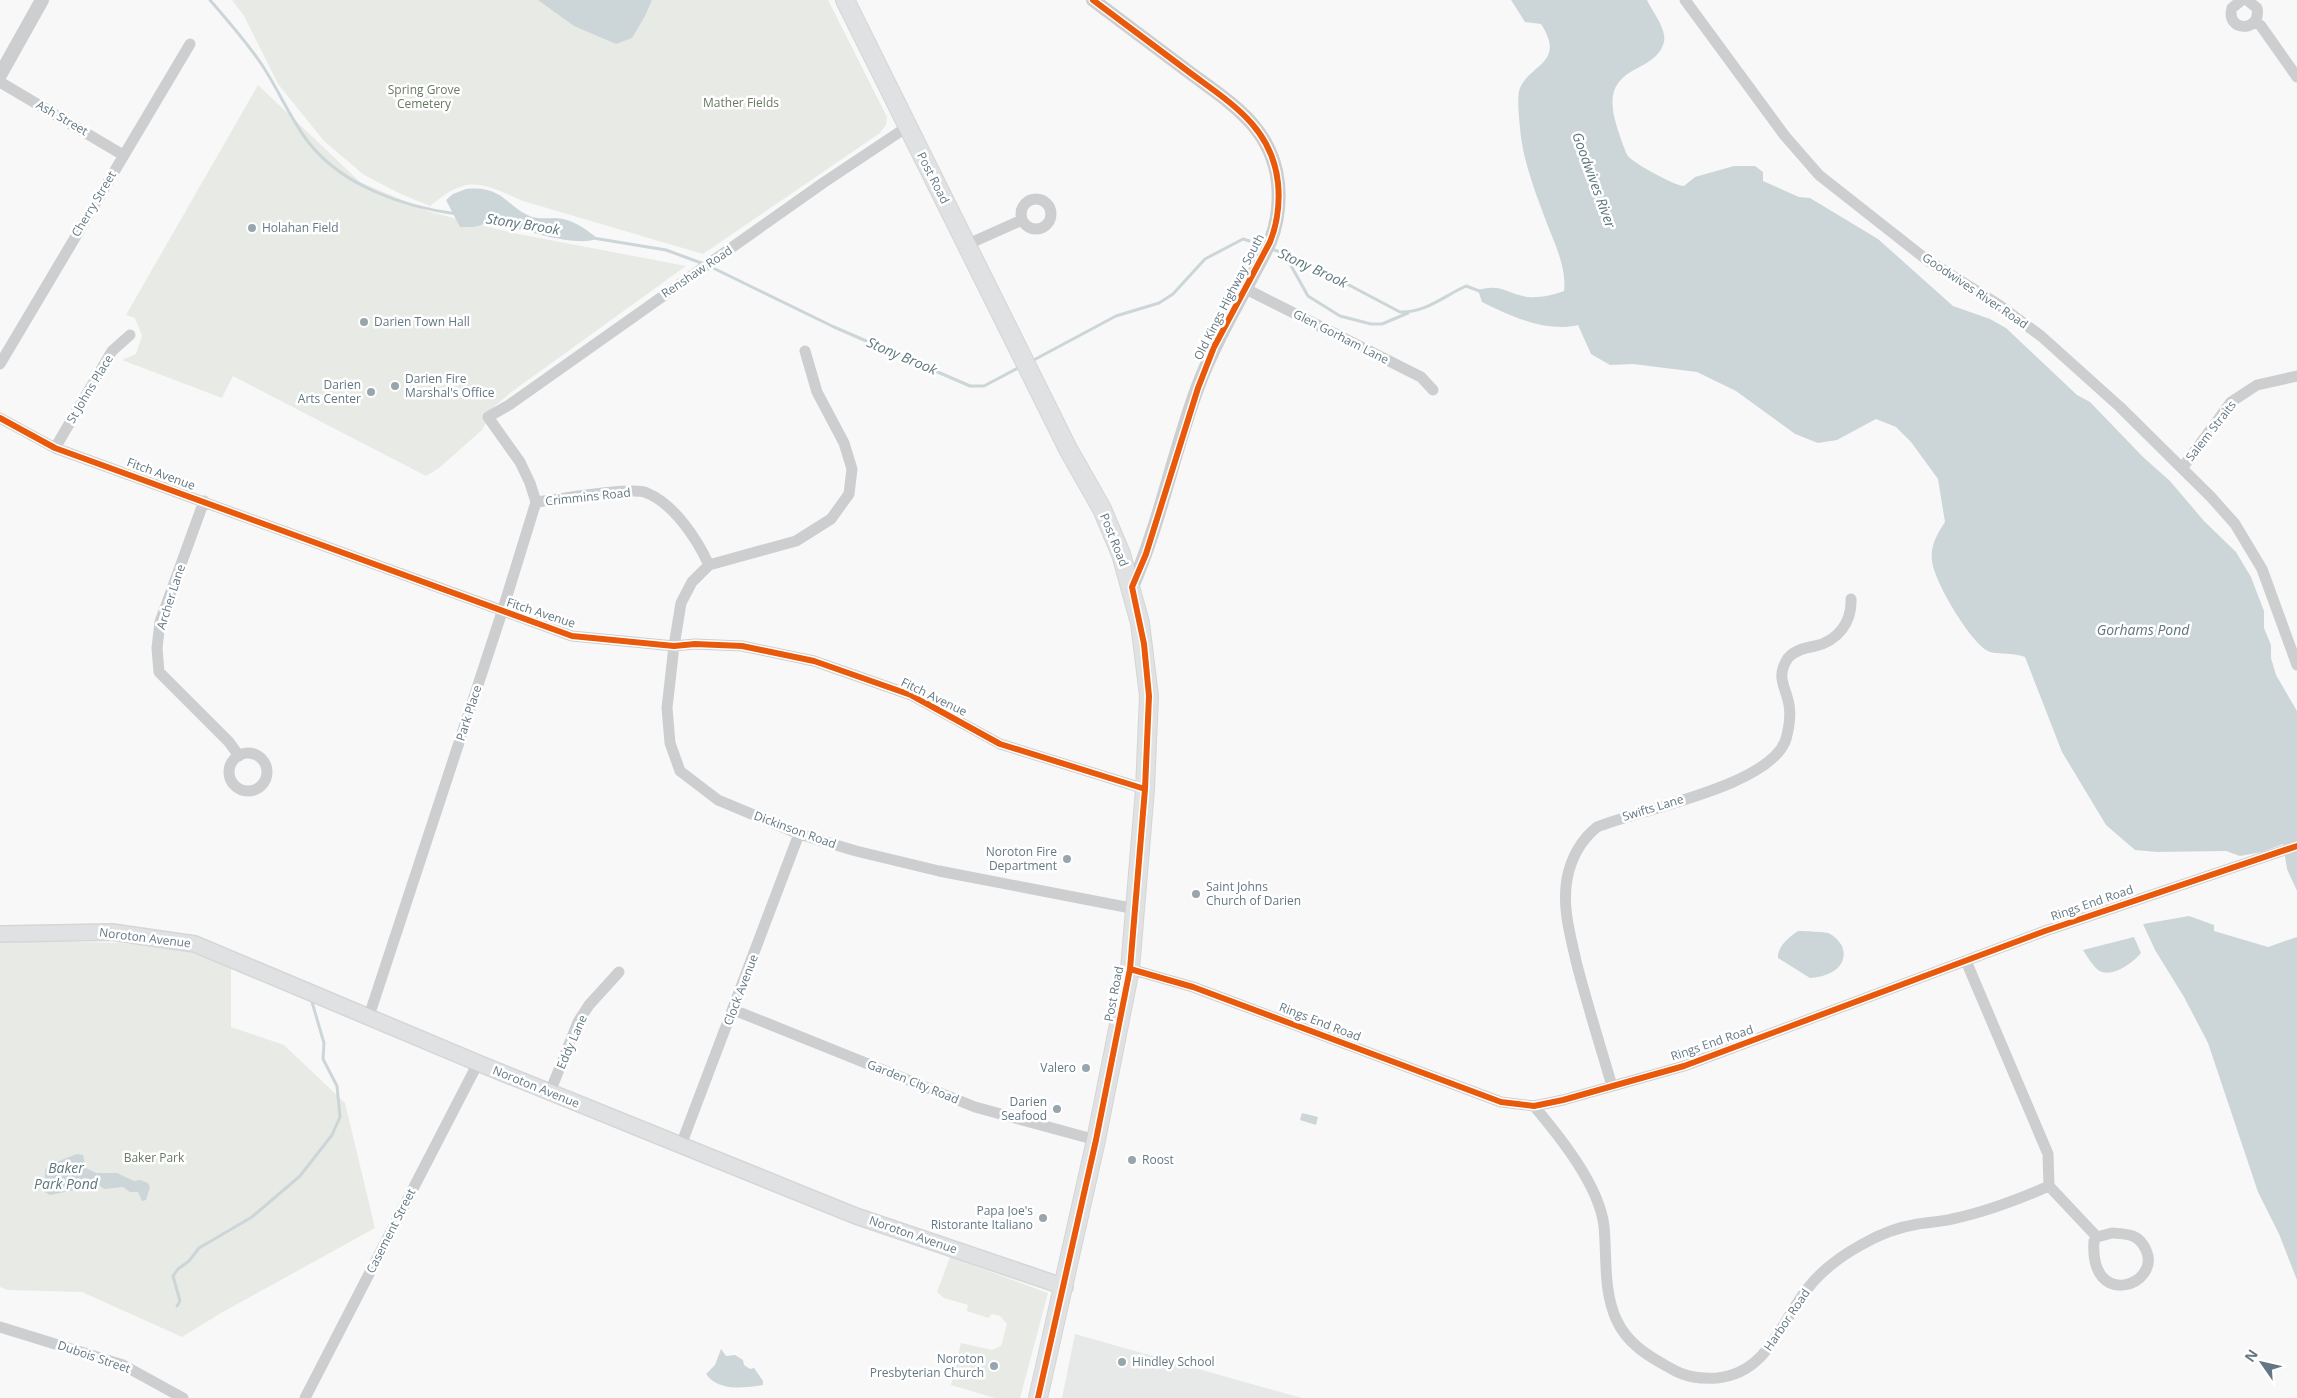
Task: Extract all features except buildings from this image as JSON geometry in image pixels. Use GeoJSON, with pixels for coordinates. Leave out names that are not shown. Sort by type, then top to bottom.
{"type":"FeatureCollection","features":[{"type":"Feature","properties":{"kind":"main road","name":"Post Road"},"geometry":{"type":"LineString","coordinates":[[845,0],[1068,449],[1102,509],[1121,554],[1132,587],[1144,644],[1149,696],[1145,789],[1130,968],[1065,1287],[1038,1398]]}},
{"type":"Feature","properties":{"kind":"main road","name":"Noroton Avenue"},"geometry":{"type":"LineString","coordinates":[[0,934],[112,932],[195,944],[478,1063],[856,1216],[1065,1287]]}},
{"type":"Feature","properties":{"kind":"street"},"geometry":{"type":"LineString","coordinates":[[0,75],[42,0]]}},
{"type":"Feature","properties":{"kind":"street","name":"Old Kings Highway South"},"geometry":{"type":"LineString","coordinates":[[1093,0],[1221,96],[1260,132],[1273,155],[1280,200],[1275,228],[1267,248],[1214,347],[1198,388],[1146,554],[1132,587]]}},
{"type":"Feature","properties":{"kind":"street","name":"Goodwives River Road"},"geometry":{"type":"LineString","coordinates":[[1685,0],[1785,136],[1819,175],[1927,260],[2000,305],[2042,336],[2211,496],[2247,541],[2262,569],[2297,665]]}},
{"type":"Feature","properties":{"kind":"street"},"geometry":{"type":"LineString","coordinates":[[2242,0],[2232,8],[2232,21],[2244,27],[2256,21]]}},
{"type":"Feature","properties":{"kind":"street"},"geometry":{"type":"LineString","coordinates":[[2247,0],[2257,8],[2256,21],[2297,77]]}},
{"type":"Feature","properties":{"kind":"street","name":"Cherry Street"},"geometry":{"type":"LineString","coordinates":[[0,364],[190,44]]}},
{"type":"Feature","properties":{"kind":"street","name":"Ash Street"},"geometry":{"type":"LineString","coordinates":[[0,82],[124,155]]}},
{"type":"Feature","properties":{"kind":"street","name":"Renshaw Road"},"geometry":{"type":"LineString","coordinates":[[536,502],[520,462],[488,418],[824,183],[908,127]]}},
{"type":"Feature","properties":{"kind":"street"},"geometry":{"type":"LineString","coordinates":[[966,245],[1022,220]]}},
{"type":"Feature","properties":{"kind":"street","name":"Glen Gorham Lane"},"geometry":{"type":"LineString","coordinates":[[1246,289],[1421,377],[1433,390]]}},
{"type":"Feature","properties":{"kind":"street","name":"St Johns Place"},"geometry":{"type":"LineString","coordinates":[[55,448],[112,351],[130,335]]}},
{"type":"Feature","properties":{"kind":"street"},"geometry":{"type":"LineString","coordinates":[[709,565],[796,541],[832,519],[849,494],[852,469],[844,443],[817,392],[806,351]]}},
{"type":"Feature","properties":{"kind":"street","name":"Salem Straits"},"geometry":{"type":"LineString","coordinates":[[2183,468],[2231,402],[2257,385],[2297,376]]}},
{"type":"Feature","properties":{"kind":"street","name":"Fitch Avenue"},"geometry":{"type":"LineString","coordinates":[[0,418],[55,448],[572,636],[674,646],[696,644],[742,646],[814,661],[911,695],[1000,744],[1145,789]]}},
{"type":"Feature","properties":{"kind":"street","name":"Crimmins Road"},"geometry":{"type":"LineString","coordinates":[[536,502],[614,492],[646,492],[665,502],[699,542],[709,565]]}},
{"type":"Feature","properties":{"kind":"street","name":"Archer Lane"},"geometry":{"type":"LineString","coordinates":[[204,501],[160,622],[157,648],[160,672],[229,742],[239,756]]}},
{"type":"Feature","properties":{"kind":"street","name":"Park Place"},"geometry":{"type":"LineString","coordinates":[[368,1016],[502,612],[536,502]]}},
{"type":"Feature","properties":{"kind":"street","name":"Dickinson Road"},"geometry":{"type":"LineString","coordinates":[[709,565],[692,582],[681,603],[674,646],[667,708],[670,743],[680,772],[718,800],[799,834],[856,851],[939,871],[1136,909]]}},
{"type":"Feature","properties":{"kind":"street","name":"Swifts Lane"},"geometry":{"type":"LineString","coordinates":[[1612,1086],[1583,990],[1566,916],[1567,879],[1577,851],[1583,840],[1597,827],[1721,786],[1754,773],[1771,761],[1781,750],[1788,729],[1790,708],[1781,683],[1782,668],[1795,652],[1830,641],[1848,621],[1851,599]]}},
{"type":"Feature","properties":{"kind":"street","name":"Clock Avenue"},"geometry":{"type":"LineString","coordinates":[[682,1145],[799,834]]}},
{"type":"Feature","properties":{"kind":"street","name":"Rings End Road"},"geometry":{"type":"LineString","coordinates":[[1130,968],[1193,987],[1501,1102],[1534,1106],[1563,1100],[1684,1066],[2130,901],[2258,861],[2297,846]]}},
{"type":"Feature","properties":{"kind":"street"},"geometry":{"type":"LineString","coordinates":[[1966,962],[2048,1154],[2049,1186],[2097,1237]]}},
{"type":"Feature","properties":{"kind":"street","name":"Eddy Lane"},"geometry":{"type":"LineString","coordinates":[[550,1092],[578,1022],[589,1005],[619,972]]}},
{"type":"Feature","properties":{"kind":"street","name":"Garden City Road"},"geometry":{"type":"LineString","coordinates":[[734,1010],[975,1107],[1096,1140]]}},
{"type":"Feature","properties":{"kind":"street","name":"Casement Street"},"geometry":{"type":"LineString","coordinates":[[305,1398],[478,1063]]}},
{"type":"Feature","properties":{"kind":"street","name":"Harbor Road"},"geometry":{"type":"LineString","coordinates":[[1534,1106],[1580,1170],[1598,1201],[1604,1226],[1606,1269],[1611,1304],[1617,1320],[1639,1350],[1683,1375],[1704,1379],[1730,1376],[1745,1370],[1759,1360],[1771,1346],[1812,1283],[1838,1259],[1861,1244],[1916,1224],[1951,1220],[2000,1207],[2049,1186]]}},
{"type":"Feature","properties":{"kind":"street"},"geometry":{"type":"LineString","coordinates":[[2112,1233],[2134,1235],[2140,1239],[2148,1255],[2146,1268],[2142,1276],[2125,1286],[2115,1286],[2105,1282],[2098,1274],[2094,1264],[2094,1241],[2097,1237],[2112,1233]]}},
{"type":"Feature","properties":{"kind":"street","name":"Dubois Street"},"geometry":{"type":"LineString","coordinates":[[0,1327],[123,1365],[183,1398]]}},
{"type":"Feature","properties":{"kind":"shaded area","name":"Hindley School"},"geometry":{"type":"Polygon","coordinates":[[[1075,1334],[1273,1390],[1302,1398],[1062,1398],[1075,1334]]]}},
{"type":"Feature","properties":{"kind":"green space"},"geometry":{"type":"Polygon","coordinates":[[[232,0],[828,0],[887,117],[886,125],[880,133],[703,254],[523,201],[486,186],[470,185],[454,189],[430,206],[403,195],[364,175],[324,141],[278,84],[244,16],[232,0]]]}},
{"type":"Feature","properties":{"kind":"green space"},"geometry":{"type":"Polygon","coordinates":[[[258,85],[360,182],[430,212],[513,233],[686,266],[510,393],[495,406],[482,430],[439,468],[426,476],[233,376],[222,398],[122,360],[136,354],[142,336],[135,318],[126,315],[258,85]]]}},
{"type":"Feature","properties":{"kind":"green space","name":"Baker Park"},"geometry":{"type":"Polygon","coordinates":[[[0,940],[120,943],[179,948],[231,962],[231,1027],[284,1045],[345,1103],[375,1228],[221,1313],[182,1337],[82,1292],[8,1290],[0,1287],[0,940]]]}},
{"type":"Feature","properties":{"kind":"green space"},"geometry":{"type":"Polygon","coordinates":[[[950,1257],[1048,1293],[1020,1398],[995,1398],[951,1385],[961,1343],[992,1350],[1001,1346],[1007,1324],[1000,1316],[992,1314],[988,1318],[967,1311],[968,1305],[944,1298],[937,1292],[950,1257]]]}},
{"type":"Feature","properties":{"kind":"water"},"geometry":{"type":"Polygon","coordinates":[[[538,0],[652,0],[632,38],[616,44],[574,26],[538,0]]]}},
{"type":"Feature","properties":{"kind":"water","name":"Gorhams Pond"},"geometry":{"type":"Polygon","coordinates":[[[1511,0],[1647,0],[1661,26],[1664,42],[1656,56],[1630,72],[1619,82],[1613,96],[1615,122],[1629,157],[1656,174],[1684,186],[1695,177],[1734,166],[1755,166],[1763,172],[1763,181],[1799,197],[1810,198],[1878,239],[1953,306],[1990,319],[2006,328],[2077,395],[2090,402],[2143,457],[2170,481],[2204,521],[2236,552],[2251,577],[2264,611],[2264,628],[2271,645],[2271,658],[2276,675],[2297,711],[2297,891],[2287,869],[2283,844],[2262,852],[2240,856],[2226,851],[2157,852],[2135,850],[2106,825],[2062,752],[2025,657],[1988,651],[1972,636],[1946,596],[1932,561],[1933,545],[1945,522],[1938,479],[1911,442],[1896,427],[1876,419],[1837,440],[1818,443],[1795,434],[1736,391],[1697,372],[1633,364],[1610,365],[1591,354],[1578,325],[1554,327],[1541,325],[1504,313],[1482,302],[1478,290],[1486,288],[1499,288],[1528,297],[1546,296],[1564,291],[1564,273],[1559,255],[1525,159],[1518,98],[1520,88],[1525,80],[1544,61],[1550,47],[1548,37],[1541,24],[1525,22],[1511,0]]]}},
{"type":"Feature","properties":{"kind":"water"},"geometry":{"type":"Polygon","coordinates":[[[466,189],[488,190],[503,197],[532,217],[568,220],[597,238],[589,241],[562,239],[495,221],[474,227],[460,227],[446,200],[453,194],[466,189]]]}},
{"type":"Feature","properties":{"kind":"water"},"geometry":{"type":"Polygon","coordinates":[[[2189,916],[2214,925],[2214,931],[2268,947],[2297,937],[2297,1280],[2279,1234],[2258,1192],[2208,1043],[2184,997],[2155,950],[2143,924],[2189,916]]]}},
{"type":"Feature","properties":{"kind":"water"},"geometry":{"type":"Polygon","coordinates":[[[1798,931],[1826,933],[1838,940],[1844,953],[1843,960],[1836,970],[1824,976],[1810,978],[1778,958],[1779,950],[1787,939],[1798,931]]]}},
{"type":"Feature","properties":{"kind":"water"},"geometry":{"type":"Polygon","coordinates":[[[2134,937],[2141,953],[2121,969],[2109,973],[2098,970],[2083,950],[2134,937]]]}},
{"type":"Feature","properties":{"kind":"water"},"geometry":{"type":"Polygon","coordinates":[[[1302,1113],[1318,1117],[1316,1125],[1300,1120],[1302,1113]]]}},
{"type":"Feature","properties":{"kind":"water","name":"Baker Park Pond"},"geometry":{"type":"Polygon","coordinates":[[[77,1154],[83,1155],[86,1168],[96,1173],[117,1173],[134,1181],[140,1180],[148,1183],[150,1187],[146,1200],[142,1201],[138,1192],[130,1192],[123,1187],[104,1189],[99,1185],[50,1195],[45,1192],[49,1185],[45,1177],[45,1170],[51,1164],[77,1154]]]}},
{"type":"Feature","properties":{"kind":"water"},"geometry":{"type":"Polygon","coordinates":[[[721,1349],[726,1356],[735,1355],[743,1360],[744,1365],[750,1369],[754,1368],[763,1381],[763,1385],[732,1387],[718,1384],[711,1380],[706,1374],[715,1365],[721,1349]]]}},
{"type":"Feature","properties":{"kind":"waterway","name":"Stony Brook"},"geometry":{"type":"LineString","coordinates":[[210,0],[254,54],[302,134],[323,158],[357,183],[376,192],[416,206],[457,214]]}},
{"type":"Feature","properties":{"kind":"waterway","name":"Stony Brook"},"geometry":{"type":"LineString","coordinates":[[593,238],[666,250],[704,264]]}},
{"type":"Feature","properties":{"kind":"waterway","name":"Stony Brook"},"geometry":{"type":"LineString","coordinates":[[1030,362],[1116,316],[1159,303],[1173,294],[1205,259],[1243,239],[1263,245]]}},
{"type":"Feature","properties":{"kind":"waterway","name":"Stony Brook"},"geometry":{"type":"LineString","coordinates":[[1271,249],[1296,257],[1400,312],[1409,312],[1426,307],[1466,286],[1482,292]]}},
{"type":"Feature","properties":{"kind":"waterway"},"geometry":{"type":"LineString","coordinates":[[1285,255],[1308,296],[1340,316],[1371,324],[1382,324],[1408,313]]}},
{"type":"Feature","properties":{"kind":"waterway","name":"Stony Brook"},"geometry":{"type":"LineString","coordinates":[[709,266],[834,327],[970,386],[984,386],[1020,367]]}},
{"type":"Feature","properties":{"kind":"waterway"},"geometry":{"type":"LineString","coordinates":[[177,1306],[180,1301],[173,1276],[178,1269],[189,1261],[199,1248],[252,1217],[300,1176],[332,1135],[340,1117],[337,1086],[323,1059],[324,1043],[312,1002]]}},
{"type":"Feature","properties":{"kind":"cycle path"},"geometry":{"type":"LineString","coordinates":[[1038,1398],[1096,1140],[1130,969],[1145,789],[1149,696],[1144,644],[1132,587],[1146,554],[1198,388],[1214,347],[1270,242],[1277,220],[1279,198],[1274,163],[1267,145],[1245,116],[1093,0]]}},
{"type":"Feature","properties":{"kind":"cycle path"},"geometry":{"type":"LineString","coordinates":[[0,418],[55,448],[572,636],[674,646],[695,644],[742,646],[814,661],[911,695],[1000,744],[1145,789]]}},
{"type":"Feature","properties":{"kind":"cycle path"},"geometry":{"type":"LineString","coordinates":[[1130,969],[1193,987],[1501,1102],[1534,1106],[1563,1100],[1684,1066],[2045,931],[2297,846]]}},
{"type":"Feature","properties":{"kind":"place","name":"Holahan Field"},"geometry":{"type":"Point","coordinates":[252,228]}},
{"type":"Feature","properties":{"kind":"place","name":"Darien Town Hall"},"geometry":{"type":"Point","coordinates":[364,322]}},
{"type":"Feature","properties":{"kind":"place","name":"Darien Fire Marshal's Office"},"geometry":{"type":"Point","coordinates":[395,386]}},
{"type":"Feature","properties":{"kind":"place","name":"Darien Arts Center"},"geometry":{"type":"Point","coordinates":[371,392]}},
{"type":"Feature","properties":{"kind":"place","name":"Noroton Fire Department"},"geometry":{"type":"Point","coordinates":[1067,859]}},
{"type":"Feature","properties":{"kind":"place","name":"Saint Johns Church of Darien"},"geometry":{"type":"Point","coordinates":[1196,894]}},
{"type":"Feature","properties":{"kind":"place","name":"Valero"},"geometry":{"type":"Point","coordinates":[1086,1068]}},
{"type":"Feature","properties":{"kind":"place","name":"Darien Seafood"},"geometry":{"type":"Point","coordinates":[1057,1109]}},
{"type":"Feature","properties":{"kind":"place","name":"Roost"},"geometry":{"type":"Point","coordinates":[1132,1160]}},
{"type":"Feature","properties":{"kind":"place","name":"Papa Joe's Ristorante Italiano"},"geometry":{"type":"Point","coordinates":[1043,1218]}},
{"type":"Feature","properties":{"kind":"place","name":"Hindley School"},"geometry":{"type":"Point","coordinates":[1122,1362]}},
{"type":"Feature","properties":{"kind":"place","name":"Noroton Presbyterian Church"},"geometry":{"type":"Point","coordinates":[994,1366]}},
{"type":"Feature","properties":{"kind":"park label","name":"Spring Grove Cemetery"},"geometry":{"type":"Point","coordinates":[424,97]}},
{"type":"Feature","properties":{"kind":"park label","name":"Mather Fields"},"geometry":{"type":"Point","coordinates":[741,103]}},
{"type":"Feature","properties":{"kind":"water label","name":"Goodwives River"},"geometry":{"type":"Point","coordinates":[1594,180]}}]}
